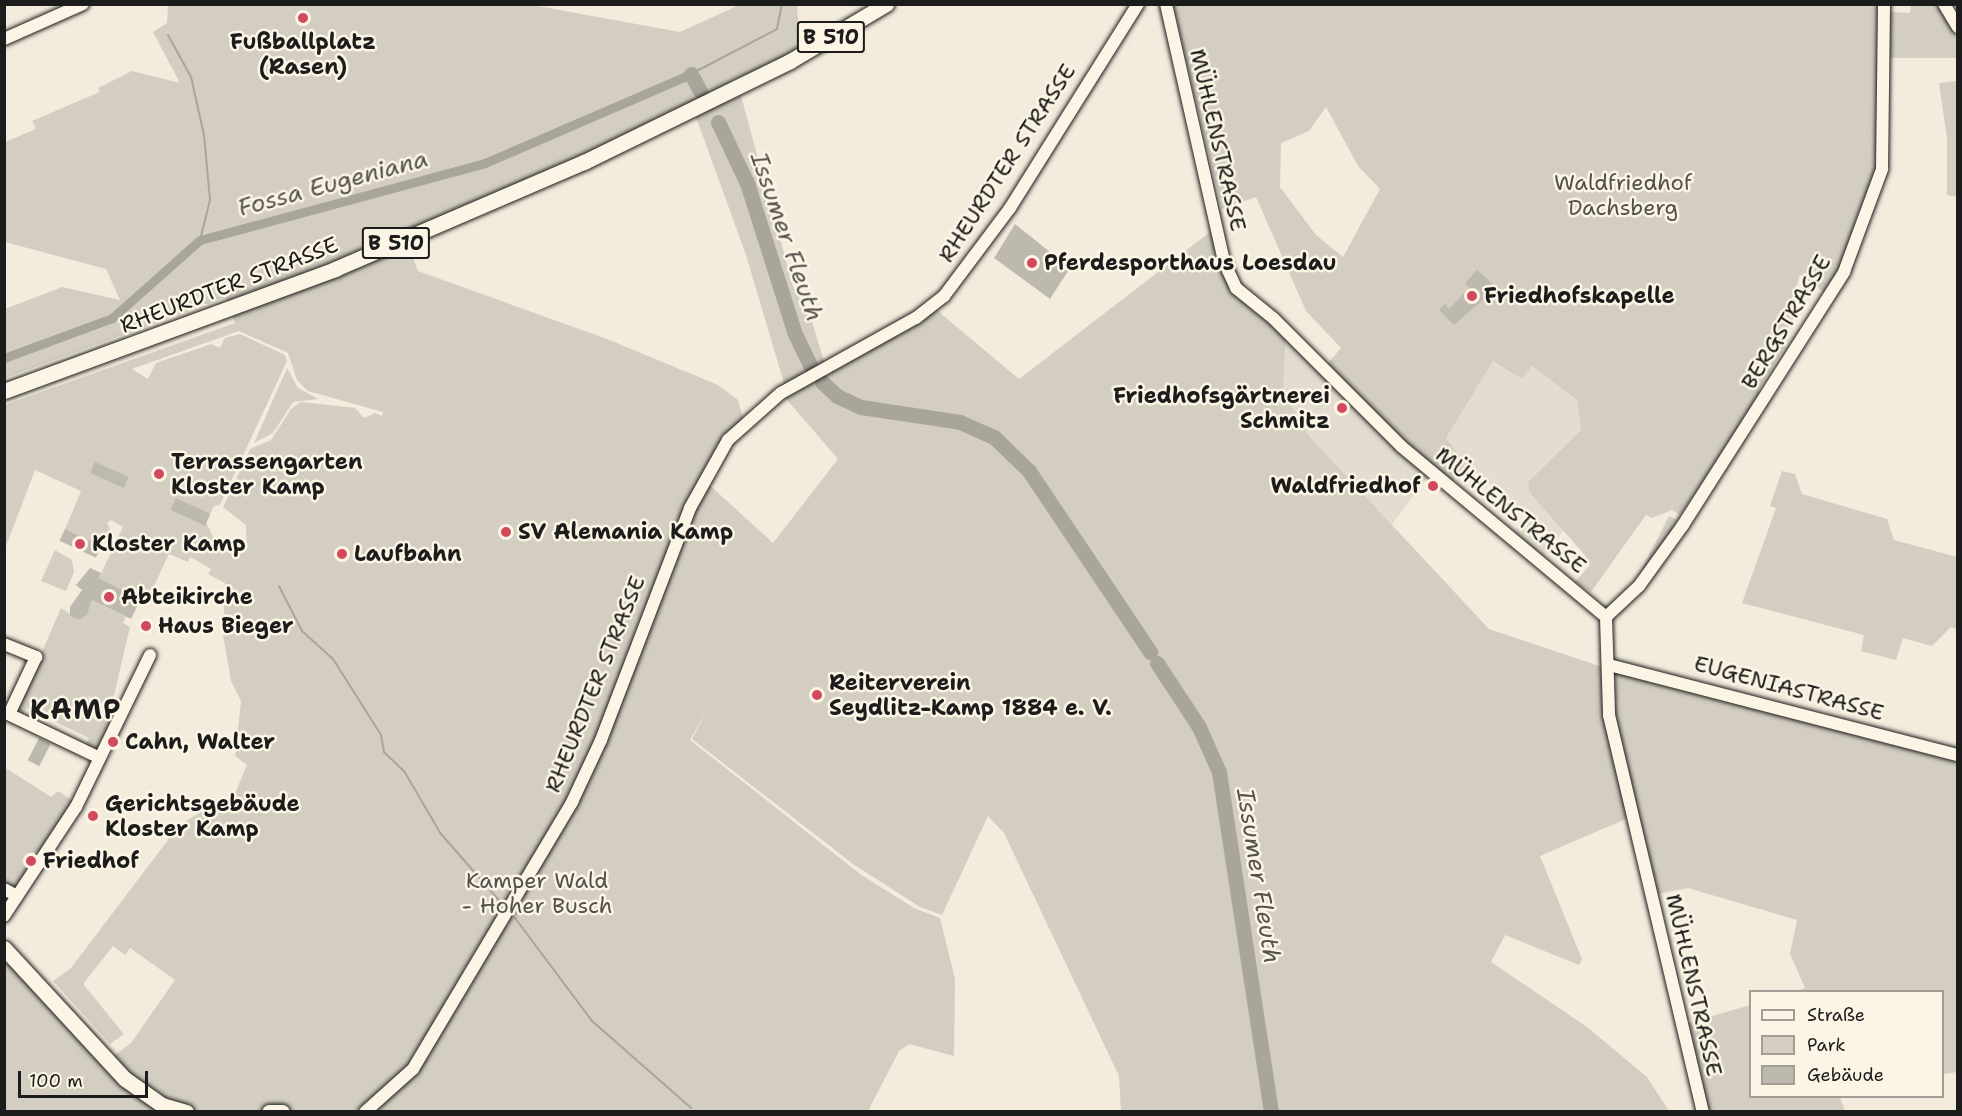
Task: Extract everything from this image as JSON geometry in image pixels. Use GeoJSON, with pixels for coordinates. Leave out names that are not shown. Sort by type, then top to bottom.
{"type":"FeatureCollection","features":[{"type":"Feature","properties":{"kind":"main road","name":"RHEURDTER STRASSE"},"geometry":{"type":"LineString","coordinates":[[4,391],[335,269],[563,171],[790,61],[886,4]]}},
{"type":"Feature","properties":{"kind":"main road"},"geometry":{"type":"LineString","coordinates":[[4,948],[125,1079],[162,1105],[186,1112]]}},
{"type":"Feature","properties":{"kind":"main road"},"geometry":{"type":"LineString","coordinates":[[269,1112],[282,1112]]}},
{"type":"Feature","properties":{"kind":"street","name":"RHEURDTER STRASSE"},"geometry":{"type":"LineString","coordinates":[[365,1112],[413,1070],[572,802],[601,741],[690,508],[728,440],[781,393],[916,318],[944,296],[1010,208],[1138,4]]}},
{"type":"Feature","properties":{"kind":"street","name":"MÜHLENSTRASSE"},"geometry":{"type":"LineString","coordinates":[[1166,4],[1224,262],[1236,288],[1274,318],[1402,447],[1605,617],[1609,664],[1609,715],[1703,1112]]}},
{"type":"Feature","properties":{"kind":"street","name":"BERGSTRASSE"},"geometry":{"type":"LineString","coordinates":[[1605,617],[1639,586],[1683,525],[1844,272],[1882,169],[1884,4]]}},
{"type":"Feature","properties":{"kind":"street"},"geometry":{"type":"LineString","coordinates":[[1944,4],[1958,27]]}},
{"type":"Feature","properties":{"kind":"street"},"geometry":{"type":"LineString","coordinates":[[4,39],[77,6]]}},
{"type":"Feature","properties":{"kind":"street"},"geometry":{"type":"LineString","coordinates":[[4,644],[36,657],[7,713],[100,758]]}},
{"type":"Feature","properties":{"kind":"street"},"geometry":{"type":"LineString","coordinates":[[4,916],[76,807],[150,655]]}},
{"type":"Feature","properties":{"kind":"street","name":"EUGENIASTRASSE"},"geometry":{"type":"LineString","coordinates":[[1609,664],[1958,755]]}},
{"type":"Feature","properties":{"kind":"street"},"geometry":{"type":"LineString","coordinates":[[4,889],[17,896]]}},
{"type":"Feature","properties":{"kind":"shaded area"},"geometry":{"type":"Polygon","coordinates":[[[1286,335],[1428,476],[1391,526],[1309,436],[1283,390],[1286,335]]]}},
{"type":"Feature","properties":{"kind":"shaded area"},"geometry":{"type":"Polygon","coordinates":[[[1493,360],[1522,379],[1532,366],[1577,400],[1581,430],[1528,482],[1529,492],[1564,530],[1541,558],[1517,537],[1515,531],[1527,516],[1466,464],[1446,438],[1493,360]]]}},
{"type":"Feature","properties":{"kind":"green space","name":"Kamper Wald - Hoher Busch"},"geometry":{"type":"Polygon","coordinates":[[[168,5],[532,5],[680,32],[739,5],[797,5],[801,55],[734,79],[695,108],[741,96],[793,286],[810,315],[826,368],[932,306],[1019,379],[1214,229],[1215,260],[1235,296],[1286,335],[1283,390],[1309,436],[1489,629],[1602,667],[1603,714],[1628,818],[1540,856],[1582,959],[1579,965],[1505,935],[1491,962],[1587,1027],[1647,1077],[1669,1111],[1121,1111],[1119,1076],[1004,833],[988,816],[942,915],[920,907],[853,864],[692,739],[708,708],[690,740],[860,874],[914,908],[940,918],[955,979],[954,1056],[909,1044],[899,1051],[868,1111],[5,1111],[5,962],[28,977],[108,1060],[131,1043],[175,980],[130,948],[125,955],[113,946],[83,984],[124,1034],[110,1044],[53,981],[71,968],[168,840],[166,832],[235,793],[247,765],[235,756],[241,701],[231,681],[223,635],[225,583],[208,574],[211,569],[190,557],[188,562],[169,554],[151,592],[145,590],[141,599],[99,578],[123,527],[111,520],[107,523],[110,529],[101,546],[65,529],[81,491],[35,470],[5,549],[5,405],[235,323],[226,297],[5,378],[5,309],[62,287],[120,300],[106,269],[5,242],[5,142],[36,129],[32,121],[100,92],[98,88],[132,71],[180,83],[153,32],[167,23],[168,5]],[[693,109],[406,239],[418,271],[607,339],[718,385],[738,400],[744,421],[704,480],[773,543],[838,459],[781,393],[786,390],[746,255],[693,109]],[[239,331],[132,369],[148,379],[156,363],[211,344],[220,348],[225,338],[240,334],[285,355],[287,361],[220,505],[214,506],[206,522],[217,545],[247,549],[246,525],[223,507],[250,449],[271,440],[291,409],[301,402],[355,408],[364,418],[375,413],[382,416],[383,412],[308,391],[297,380],[288,353],[239,331]]]}},
{"type":"Feature","properties":{"kind":"green space","name":"Waldfriedhof Dachsberg"},"geometry":{"type":"Polygon","coordinates":[[[1173,5],[1881,5],[1881,140],[1875,186],[1828,295],[1800,275],[1791,302],[1799,308],[1783,336],[1786,345],[1759,389],[1759,399],[1680,515],[1672,510],[1652,518],[1646,515],[1591,592],[1575,582],[1590,565],[1584,554],[1529,492],[1528,482],[1581,430],[1577,400],[1532,366],[1522,379],[1493,361],[1446,438],[1466,464],[1452,482],[1401,439],[1328,363],[1341,348],[1306,311],[1256,197],[1222,209],[1173,5]],[[1326,107],[1309,131],[1281,143],[1280,187],[1316,235],[1343,257],[1380,189],[1358,166],[1326,107]]]}},
{"type":"Feature","properties":{"kind":"green space"},"geometry":{"type":"Polygon","coordinates":[[[1911,5],[1940,6],[1957,36],[1957,58],[1889,58],[1889,12],[1910,13],[1911,5]]]}},
{"type":"Feature","properties":{"kind":"green space"},"geometry":{"type":"Polygon","coordinates":[[[1958,81],[1957,197],[1947,195],[1947,138],[1939,83],[1958,81]]]}},
{"type":"Feature","properties":{"kind":"green space"},"geometry":{"type":"Polygon","coordinates":[[[287,368],[298,388],[318,399],[293,402],[273,433],[254,443],[287,368]]]}},
{"type":"Feature","properties":{"kind":"green space"},"geometry":{"type":"Polygon","coordinates":[[[1782,471],[1795,474],[1802,494],[1887,519],[1894,540],[1957,557],[1957,629],[1951,627],[1932,646],[1903,638],[1896,660],[1861,651],[1864,635],[1742,603],[1776,508],[1770,506],[1782,471]]]}},
{"type":"Feature","properties":{"kind":"green space"},"geometry":{"type":"Polygon","coordinates":[[[1669,516],[1677,520],[1647,579],[1639,575],[1669,516]]]}},
{"type":"Feature","properties":{"kind":"green space"},"geometry":{"type":"Polygon","coordinates":[[[55,550],[72,560],[74,572],[66,591],[41,581],[55,550]]]}},
{"type":"Feature","properties":{"kind":"green space"},"geometry":{"type":"Polygon","coordinates":[[[92,600],[126,617],[123,623],[130,627],[110,712],[116,715],[97,750],[86,745],[89,738],[27,708],[23,715],[18,709],[32,674],[39,668],[39,659],[61,608],[79,620],[87,615],[92,600]]]}},
{"type":"Feature","properties":{"kind":"green space"},"geometry":{"type":"Polygon","coordinates":[[[1616,669],[1957,762],[1957,1072],[1944,1074],[1944,990],[1799,990],[1805,988],[1790,954],[1797,920],[1688,888],[1656,894],[1615,718],[1616,669]]]}},
{"type":"Feature","properties":{"kind":"green space"},"geometry":{"type":"Polygon","coordinates":[[[4,767],[51,797],[58,791],[73,801],[41,853],[32,852],[26,862],[32,866],[15,889],[5,884],[4,767]]]}},
{"type":"Feature","properties":{"kind":"green space"},"geometry":{"type":"Polygon","coordinates":[[[1749,1005],[1749,1098],[1840,1098],[1845,1111],[1703,1111],[1682,1025],[1749,1005]]]}},
{"type":"Feature","properties":{"kind":"building","name":"Pferdesporthaus Loesdau"},"geometry":{"type":"Polygon","coordinates":[[[1015,224],[1070,268],[1050,299],[994,258],[1015,224]]]}},
{"type":"Feature","properties":{"kind":"building","name":"Friedhofskapelle"},"geometry":{"type":"Polygon","coordinates":[[[1477,270],[1497,288],[1454,325],[1439,310],[1445,304],[1449,309],[1469,288],[1465,283],[1477,270]]]}},
{"type":"Feature","properties":{"kind":"building"},"geometry":{"type":"Polygon","coordinates":[[[95,462],[129,477],[124,488],[90,473],[95,462]]]}},
{"type":"Feature","properties":{"kind":"building"},"geometry":{"type":"Polygon","coordinates":[[[176,498],[210,514],[205,526],[171,510],[176,498]]]}},
{"type":"Feature","properties":{"kind":"building","name":"Kloster Kamp"},"geometry":{"type":"Polygon","coordinates":[[[65,529],[101,546],[96,558],[60,541],[65,529]]]}},
{"type":"Feature","properties":{"kind":"building","name":"Abteikirche"},"geometry":{"type":"Polygon","coordinates":[[[90,568],[101,573],[99,578],[141,599],[131,619],[92,600],[87,615],[79,620],[70,616],[70,607],[82,590],[76,585],[90,568]]]}},
{"type":"Feature","properties":{"kind":"building"},"geometry":{"type":"Polygon","coordinates":[[[39,738],[51,744],[39,766],[28,760],[39,738]]]}},
{"type":"Feature","properties":{"kind":"waterway"},"geometry":{"type":"LineString","coordinates":[[691,74],[777,29],[782,4]]}},
{"type":"Feature","properties":{"kind":"waterway"},"geometry":{"type":"LineString","coordinates":[[168,35],[191,77],[204,135],[210,200],[200,240]]}},
{"type":"Feature","properties":{"kind":"waterway","name":"Fossa Eugeniana"},"geometry":{"type":"LineString","coordinates":[[4,358],[112,318],[200,240],[485,163],[691,74]]}},
{"type":"Feature","properties":{"kind":"waterway","name":"Issumer Fleuth"},"geometry":{"type":"LineString","coordinates":[[691,74],[700,91]]}},
{"type":"Feature","properties":{"kind":"waterway","name":"Issumer Fleuth"},"geometry":{"type":"LineString","coordinates":[[718,122],[747,183],[795,334],[811,367]]}},
{"type":"Feature","properties":{"kind":"waterway","name":"Issumer Fleuth"},"geometry":{"type":"LineString","coordinates":[[822,382],[837,396],[861,407],[960,422],[994,437],[1029,471],[1150,652]]}},
{"type":"Feature","properties":{"kind":"waterway"},"geometry":{"type":"LineString","coordinates":[[279,586],[302,631],[333,659],[381,735],[384,752],[404,771],[441,834],[504,906]]}},
{"type":"Feature","properties":{"kind":"waterway","name":"Issumer Fleuth"},"geometry":{"type":"LineString","coordinates":[[1157,663],[1199,727],[1219,772],[1271,1112]]}},
{"type":"Feature","properties":{"kind":"waterway"},"geometry":{"type":"LineString","coordinates":[[515,918],[592,1021],[691,1108]]}},
{"type":"Feature","properties":{"kind":"place","name":"Fußballplatz (Rasen)"},"geometry":{"type":"Point","coordinates":[303,18]}},
{"type":"Feature","properties":{"kind":"place","name":"Pferdesporthaus Loesdau"},"geometry":{"type":"Point","coordinates":[1032,263]}},
{"type":"Feature","properties":{"kind":"place","name":"Friedhofskapelle"},"geometry":{"type":"Point","coordinates":[1472,296]}},
{"type":"Feature","properties":{"kind":"place","name":"Friedhofsgärtnerei Schmitz"},"geometry":{"type":"Point","coordinates":[1342,408]}},
{"type":"Feature","properties":{"kind":"place","name":"Terrassengarten Kloster Kamp"},"geometry":{"type":"Point","coordinates":[159,474]}},
{"type":"Feature","properties":{"kind":"place","name":"Waldfriedhof"},"geometry":{"type":"Point","coordinates":[1433,486]}},
{"type":"Feature","properties":{"kind":"place","name":"SV Alemania Kamp"},"geometry":{"type":"Point","coordinates":[506,532]}},
{"type":"Feature","properties":{"kind":"place","name":"Kloster Kamp"},"geometry":{"type":"Point","coordinates":[80,544]}},
{"type":"Feature","properties":{"kind":"place","name":"Laufbahn"},"geometry":{"type":"Point","coordinates":[342,554]}},
{"type":"Feature","properties":{"kind":"place","name":"Abteikirche"},"geometry":{"type":"Point","coordinates":[109,597]}},
{"type":"Feature","properties":{"kind":"place","name":"Haus Bieger"},"geometry":{"type":"Point","coordinates":[146,626]}},
{"type":"Feature","properties":{"kind":"place","name":"Reiterverein Seydlitz-Kamp 1884 e. V."},"geometry":{"type":"Point","coordinates":[817,695]}},
{"type":"Feature","properties":{"kind":"place","name":"Cahn, Walter"},"geometry":{"type":"Point","coordinates":[113,742]}},
{"type":"Feature","properties":{"kind":"place","name":"Gerichtsgebäude Kloster Kamp"},"geometry":{"type":"Point","coordinates":[93,816]}},
{"type":"Feature","properties":{"kind":"place","name":"Friedhof"},"geometry":{"type":"Point","coordinates":[31,861]}},
{"type":"Feature","properties":{"kind":"district","name":"KAMP"},"geometry":{"type":"Point","coordinates":[76,709]}}]}
